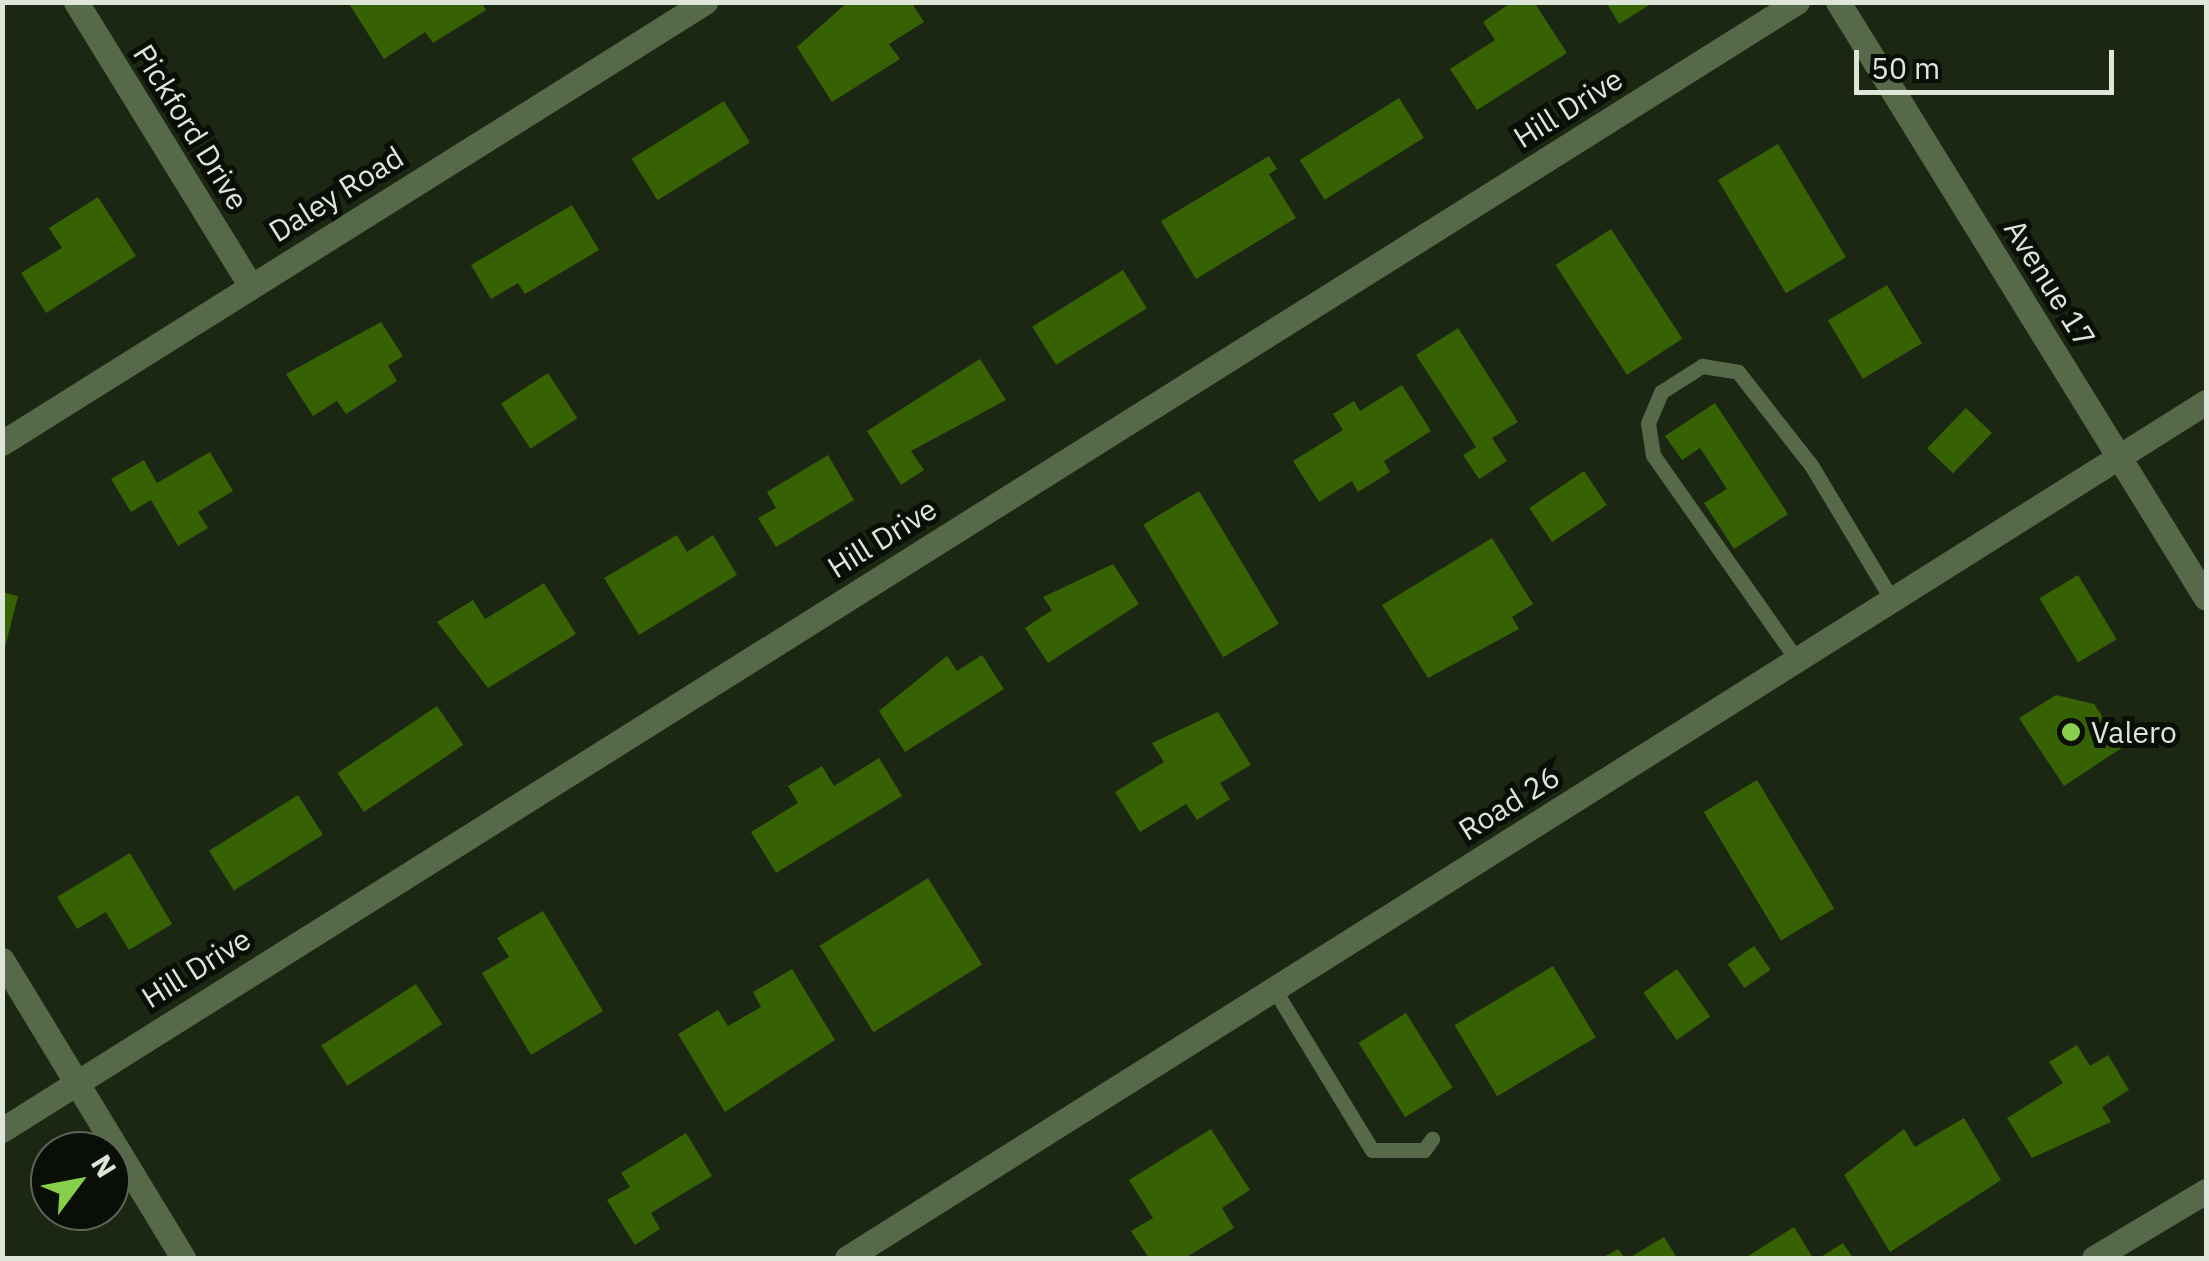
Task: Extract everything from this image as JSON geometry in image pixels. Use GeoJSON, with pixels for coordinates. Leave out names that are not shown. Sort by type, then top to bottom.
{"type":"FeatureCollection","features":[{"type":"Feature","properties":{"kind":"street","name":"Pickford Drive"},"geometry":{"type":"LineString","coordinates":[[76,2],[250,285]]}},
{"type":"Feature","properties":{"kind":"street","name":"Daley Road"},"geometry":{"type":"LineString","coordinates":[[2,443],[705,2]]}},
{"type":"Feature","properties":{"kind":"street","name":"Hill Drive"},"geometry":{"type":"LineString","coordinates":[[2,1130],[1797,2]]}},
{"type":"Feature","properties":{"kind":"street","name":"Avenue 17"},"geometry":{"type":"LineString","coordinates":[[1838,2],[2206,598]]}},
{"type":"Feature","properties":{"kind":"street","name":"Road 26"},"geometry":{"type":"LineString","coordinates":[[847,1258],[2206,402]]}},
{"type":"Feature","properties":{"kind":"street"},"geometry":{"type":"LineString","coordinates":[[2,960],[183,1258]]}},
{"type":"Feature","properties":{"kind":"street"},"geometry":{"type":"LineString","coordinates":[[2094,1258],[2206,1191]]}},
{"type":"Feature","properties":{"kind":"lane"},"geometry":{"type":"LineString","coordinates":[[1797,660],[1652,455],[1648,423],[1661,392],[1702,366],[1738,372],[1811,465],[1892,600]]}},
{"type":"Feature","properties":{"kind":"lane"},"geometry":{"type":"LineString","coordinates":[[1274,989],[1372,1150],[1424,1150],[1432,1140]]}},
{"type":"Feature","properties":{"kind":"building"},"geometry":{"type":"Polygon","coordinates":[[[348,2],[481,2],[486,10],[433,43],[425,32],[384,59],[348,2]]]}},
{"type":"Feature","properties":{"kind":"building"},"geometry":{"type":"Polygon","coordinates":[[[848,2],[911,2],[924,22],[889,44],[900,59],[832,102],[797,47],[848,2]]]}},
{"type":"Feature","properties":{"kind":"building"},"geometry":{"type":"Polygon","coordinates":[[[1512,2],[1534,2],[1567,53],[1477,110],[1450,69],[1495,40],[1483,22],[1512,2]]]}},
{"type":"Feature","properties":{"kind":"building"},"geometry":{"type":"Polygon","coordinates":[[[1606,2],[1654,2],[1619,24],[1606,2]]]}},
{"type":"Feature","properties":{"kind":"building"},"geometry":{"type":"Polygon","coordinates":[[[1399,98],[1424,138],[1325,200],[1300,160],[1399,98]]]}},
{"type":"Feature","properties":{"kind":"building"},"geometry":{"type":"Polygon","coordinates":[[[724,101],[750,143],[658,200],[632,159],[724,101]]]}},
{"type":"Feature","properties":{"kind":"building"},"geometry":{"type":"Polygon","coordinates":[[[1778,144],[1846,257],[1786,293],[1718,180],[1778,144]]]}},
{"type":"Feature","properties":{"kind":"building"},"geometry":{"type":"Polygon","coordinates":[[[1269,156],[1277,169],[1269,174],[1296,218],[1196,279],[1161,221],[1269,156]]]}},
{"type":"Feature","properties":{"kind":"building"},"geometry":{"type":"Polygon","coordinates":[[[98,197],[136,256],[46,313],[21,273],[62,248],[49,228],[98,197]]]}},
{"type":"Feature","properties":{"kind":"building"},"geometry":{"type":"Polygon","coordinates":[[[572,205],[599,250],[525,294],[518,283],[491,299],[471,265],[572,205]]]}},
{"type":"Feature","properties":{"kind":"building"},"geometry":{"type":"Polygon","coordinates":[[[1611,229],[1682,339],[1627,375],[1556,265],[1611,229]]]}},
{"type":"Feature","properties":{"kind":"building"},"geometry":{"type":"Polygon","coordinates":[[[1123,270],[1147,308],[1056,365],[1032,327],[1123,270]]]}},
{"type":"Feature","properties":{"kind":"building"},"geometry":{"type":"Polygon","coordinates":[[[1887,285],[1922,343],[1863,379],[1828,321],[1887,285]]]}},
{"type":"Feature","properties":{"kind":"building"},"geometry":{"type":"Polygon","coordinates":[[[381,322],[403,356],[388,366],[397,381],[346,414],[337,401],[313,416],[286,374],[381,322]]]}},
{"type":"Feature","properties":{"kind":"building"},"geometry":{"type":"Polygon","coordinates":[[[1458,328],[1518,422],[1492,438],[1507,461],[1479,479],[1463,455],[1476,447],[1416,355],[1458,328]]]}},
{"type":"Feature","properties":{"kind":"building"},"geometry":{"type":"Polygon","coordinates":[[[980,359],[1006,400],[911,451],[924,470],[901,485],[867,431],[980,359]]]}},
{"type":"Feature","properties":{"kind":"building"},"geometry":{"type":"Polygon","coordinates":[[[548,373],[577,418],[530,449],[501,403],[548,373]]]}},
{"type":"Feature","properties":{"kind":"building"},"geometry":{"type":"Polygon","coordinates":[[[1402,385],[1431,431],[1384,461],[1390,472],[1358,492],[1352,481],[1319,502],[1293,461],[1343,430],[1333,414],[1354,401],[1360,411],[1402,385]]]}},
{"type":"Feature","properties":{"kind":"building"},"geometry":{"type":"Polygon","coordinates":[[[1715,403],[1788,514],[1734,549],[1704,503],[1727,489],[1700,448],[1682,460],[1665,436],[1715,403]]]}},
{"type":"Feature","properties":{"kind":"building"},"geometry":{"type":"Polygon","coordinates":[[[1966,408],[1992,433],[1953,473],[1927,448],[1966,408]]]}},
{"type":"Feature","properties":{"kind":"building"},"geometry":{"type":"Polygon","coordinates":[[[210,452],[233,491],[198,512],[208,528],[178,546],[151,500],[131,512],[111,479],[144,460],[157,483],[210,452]]]}},
{"type":"Feature","properties":{"kind":"building"},"geometry":{"type":"Polygon","coordinates":[[[828,455],[854,500],[776,547],[758,518],[776,508],[767,492],[828,455]]]}},
{"type":"Feature","properties":{"kind":"building"},"geometry":{"type":"Polygon","coordinates":[[[1584,471],[1607,505],[1552,542],[1529,508],[1584,471]]]}},
{"type":"Feature","properties":{"kind":"building"},"geometry":{"type":"Polygon","coordinates":[[[1199,491],[1279,624],[1223,657],[1143,524],[1199,491]]]}},
{"type":"Feature","properties":{"kind":"building"},"geometry":{"type":"Polygon","coordinates":[[[677,535],[687,552],[713,535],[737,575],[639,635],[604,578],[677,535]]]}},
{"type":"Feature","properties":{"kind":"building"},"geometry":{"type":"Polygon","coordinates":[[[1492,538],[1533,604],[1512,617],[1519,629],[1428,678],[1382,605],[1492,538]]]}},
{"type":"Feature","properties":{"kind":"building"},"geometry":{"type":"Polygon","coordinates":[[[1113,564],[1139,604],[1048,663],[1025,628],[1052,610],[1043,597],[1113,564]]]}},
{"type":"Feature","properties":{"kind":"building"},"geometry":{"type":"Polygon","coordinates":[[[2078,575],[2117,639],[2078,662],[2039,598],[2078,575]]]}},
{"type":"Feature","properties":{"kind":"building"},"geometry":{"type":"Polygon","coordinates":[[[544,583],[576,634],[488,688],[437,622],[473,600],[485,619],[544,583]]]}},
{"type":"Feature","properties":{"kind":"building"},"geometry":{"type":"Polygon","coordinates":[[[2,592],[18,596],[4,651],[2,651],[2,592]]]}},
{"type":"Feature","properties":{"kind":"building"},"geometry":{"type":"Polygon","coordinates":[[[982,655],[1004,689],[905,752],[879,711],[947,656],[957,671],[982,655]]]}},
{"type":"Feature","properties":{"kind":"building","name":"Valero"},"geometry":{"type":"Polygon","coordinates":[[[2056,695],[2094,704],[2123,747],[2064,786],[2019,718],[2056,695]]]}},
{"type":"Feature","properties":{"kind":"building"},"geometry":{"type":"Polygon","coordinates":[[[437,706],[463,745],[364,812],[338,773],[437,706]]]}},
{"type":"Feature","properties":{"kind":"building"},"geometry":{"type":"Polygon","coordinates":[[[1218,712],[1251,765],[1220,783],[1230,799],[1197,820],[1186,804],[1140,832],[1115,792],[1164,762],[1152,743],[1218,712]]]}},
{"type":"Feature","properties":{"kind":"building"},"geometry":{"type":"Polygon","coordinates":[[[879,758],[902,796],[776,873],[751,832],[798,803],[788,786],[822,766],[834,786],[879,758]]]}},
{"type":"Feature","properties":{"kind":"building"},"geometry":{"type":"Polygon","coordinates":[[[1757,780],[1834,909],[1781,941],[1704,812],[1757,780]]]}},
{"type":"Feature","properties":{"kind":"building"},"geometry":{"type":"Polygon","coordinates":[[[298,795],[323,835],[234,890],[209,851],[298,795]]]}},
{"type":"Feature","properties":{"kind":"building"},"geometry":{"type":"Polygon","coordinates":[[[130,853],[172,924],[129,950],[106,912],[77,929],[57,897],[130,853]]]}},
{"type":"Feature","properties":{"kind":"building"},"geometry":{"type":"Polygon","coordinates":[[[928,878],[982,965],[874,1032],[819,946],[928,878]]]}},
{"type":"Feature","properties":{"kind":"building"},"geometry":{"type":"Polygon","coordinates":[[[543,911],[603,1011],[531,1055],[482,973],[509,957],[497,938],[543,911]]]}},
{"type":"Feature","properties":{"kind":"building"},"geometry":{"type":"Polygon","coordinates":[[[1754,946],[1771,970],[1744,988],[1728,964],[1754,946]]]}},
{"type":"Feature","properties":{"kind":"building"},"geometry":{"type":"Polygon","coordinates":[[[1553,966],[1596,1037],[1497,1096],[1454,1025],[1553,966]]]}},
{"type":"Feature","properties":{"kind":"building"},"geometry":{"type":"Polygon","coordinates":[[[792,969],[835,1040],[725,1112],[678,1034],[718,1010],[728,1026],[761,1007],[753,992],[792,969]]]}},
{"type":"Feature","properties":{"kind":"building"},"geometry":{"type":"Polygon","coordinates":[[[1677,969],[1710,1017],[1677,1040],[1643,993],[1677,969]]]}},
{"type":"Feature","properties":{"kind":"building"},"geometry":{"type":"Polygon","coordinates":[[[416,984],[442,1024],[347,1086],[321,1046],[416,984]]]}},
{"type":"Feature","properties":{"kind":"building"},"geometry":{"type":"Polygon","coordinates":[[[1406,1013],[1453,1088],[1405,1117],[1359,1043],[1406,1013]]]}},
{"type":"Feature","properties":{"kind":"building"},"geometry":{"type":"Polygon","coordinates":[[[2077,1045],[2090,1066],[2108,1055],[2129,1090],[2102,1107],[2111,1122],[2032,1158],[2007,1118],[2063,1083],[2049,1062],[2077,1045]]]}},
{"type":"Feature","properties":{"kind":"building"},"geometry":{"type":"Polygon","coordinates":[[[1964,1118],[2001,1180],[1890,1252],[1844,1175],[1904,1129],[1915,1147],[1964,1118]]]}},
{"type":"Feature","properties":{"kind":"building"},"geometry":{"type":"Polygon","coordinates":[[[1211,1129],[1250,1190],[1222,1208],[1234,1228],[1185,1258],[1149,1258],[1131,1231],[1153,1218],[1129,1180],[1211,1129]]]}},
{"type":"Feature","properties":{"kind":"building"},"geometry":{"type":"Polygon","coordinates":[[[686,1133],[712,1176],[651,1213],[660,1229],[635,1245],[607,1200],[630,1187],[621,1173],[686,1133]]]}},
{"type":"Feature","properties":{"kind":"building"},"geometry":{"type":"Polygon","coordinates":[[[1794,1227],[1813,1258],[1745,1258],[1794,1227]]]}},
{"type":"Feature","properties":{"kind":"building"},"geometry":{"type":"Polygon","coordinates":[[[1664,1237],[1677,1258],[1629,1258],[1664,1237]]]}},
{"type":"Feature","properties":{"kind":"building"},"geometry":{"type":"Polygon","coordinates":[[[1843,1243],[1853,1258],[1819,1258],[1843,1243]]]}},
{"type":"Feature","properties":{"kind":"building"},"geometry":{"type":"Polygon","coordinates":[[[1618,1249],[1625,1258],[1602,1258],[1618,1249]]]}},
{"type":"Feature","properties":{"kind":"place","name":"Valero"},"geometry":{"type":"Point","coordinates":[2071,732]}}]}
